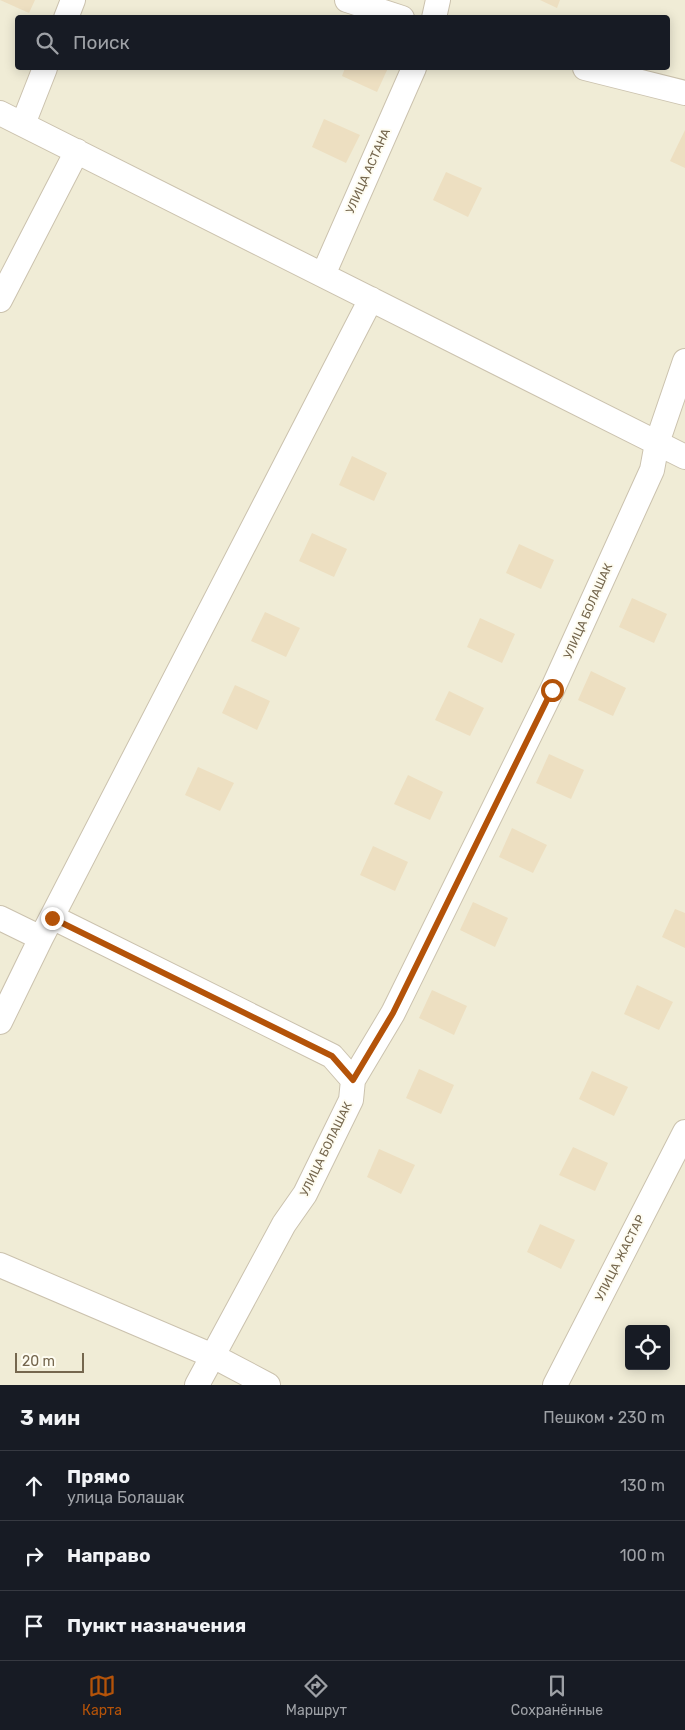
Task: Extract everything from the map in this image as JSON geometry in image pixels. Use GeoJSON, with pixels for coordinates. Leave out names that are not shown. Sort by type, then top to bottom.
{"type":"FeatureCollection","features":[{"type":"Feature","properties":{"kind":"street"},"geometry":{"type":"LineString","coordinates":[[67,15],[73,0]]}},
{"type":"Feature","properties":{"kind":"street"},"geometry":{"type":"LineString","coordinates":[[347,0],[393,15]]}},
{"type":"Feature","properties":{"kind":"street"},"geometry":{"type":"LineString","coordinates":[[435,15],[438,0]]}},
{"type":"Feature","properties":{"kind":"street"},"geometry":{"type":"LineString","coordinates":[[23,124],[45,70]]}},
{"type":"Feature","properties":{"kind":"street","name":"УЛИЦА АСТАНА"},"geometry":{"type":"LineString","coordinates":[[322,275],[413,70]]}},
{"type":"Feature","properties":{"kind":"street"},"geometry":{"type":"LineString","coordinates":[[593,70],[685,93]]}},
{"type":"Feature","properties":{"kind":"street"},"geometry":{"type":"LineString","coordinates":[[0,113],[685,457]]}},
{"type":"Feature","properties":{"kind":"street"},"geometry":{"type":"LineString","coordinates":[[0,300],[77,151]]}},
{"type":"Feature","properties":{"kind":"street"},"geometry":{"type":"LineString","coordinates":[[0,1022],[41,938],[371,299]]}},
{"type":"Feature","properties":{"kind":"street","name":"УЛИЦА БОЛАШАК"},"geometry":{"type":"LineString","coordinates":[[197,1385],[284,1224],[305,1194],[351,1100],[353,1080],[393,1013],[552,690],[652,470],[656,443],[685,361]]}},
{"type":"Feature","properties":{"kind":"street"},"geometry":{"type":"LineString","coordinates":[[0,918],[41,938]]}},
{"type":"Feature","properties":{"kind":"street"},"geometry":{"type":"LineString","coordinates":[[52,918],[332,1056],[353,1080]]}},
{"type":"Feature","properties":{"kind":"street","name":"УЛИЦА ЖАСТАР"},"geometry":{"type":"LineString","coordinates":[[555,1385],[685,1132]]}},
{"type":"Feature","properties":{"kind":"street"},"geometry":{"type":"LineString","coordinates":[[0,1265],[213,1356],[268,1385]]}},
{"type":"Feature","properties":{"kind":"shaded area"},"geometry":{"type":"Polygon","coordinates":[[[0,0],[685,0],[685,1385],[0,1385],[0,0]]]}},
{"type":"Feature","properties":{"kind":"building"},"geometry":{"type":"Polygon","coordinates":[[[0,0],[35,0],[29,13],[0,0]]]}},
{"type":"Feature","properties":{"kind":"building"},"geometry":{"type":"Polygon","coordinates":[[[540,0],[560,0],[557,8],[540,0]]]}},
{"type":"Feature","properties":{"kind":"building"},"geometry":{"type":"Polygon","coordinates":[[[344,70],[387,70],[377,92],[342,76],[344,70]]]}},
{"type":"Feature","properties":{"kind":"building"},"geometry":{"type":"Polygon","coordinates":[[[324,119],[360,135],[346,163],[312,147],[324,119]]]}},
{"type":"Feature","properties":{"kind":"building"},"geometry":{"type":"Polygon","coordinates":[[[685,130],[685,168],[670,161],[685,130]]]}},
{"type":"Feature","properties":{"kind":"building"},"geometry":{"type":"Polygon","coordinates":[[[446,172],[482,188],[468,217],[433,200],[446,172]]]}},
{"type":"Feature","properties":{"kind":"building"},"geometry":{"type":"Polygon","coordinates":[[[352,456],[387,473],[374,501],[339,485],[352,456]]]}},
{"type":"Feature","properties":{"kind":"building"},"geometry":{"type":"Polygon","coordinates":[[[312,533],[347,549],[334,577],[299,561],[312,533]]]}},
{"type":"Feature","properties":{"kind":"building"},"geometry":{"type":"Polygon","coordinates":[[[519,544],[554,560],[541,589],[506,573],[519,544]]]}},
{"type":"Feature","properties":{"kind":"building"},"geometry":{"type":"Polygon","coordinates":[[[632,598],[667,614],[654,643],[619,627],[632,598]]]}},
{"type":"Feature","properties":{"kind":"building"},"geometry":{"type":"Polygon","coordinates":[[[265,612],[300,628],[286,657],[251,641],[265,612]]]}},
{"type":"Feature","properties":{"kind":"building"},"geometry":{"type":"Polygon","coordinates":[[[480,618],[515,634],[502,663],[467,647],[480,618]]]}},
{"type":"Feature","properties":{"kind":"building"},"geometry":{"type":"Polygon","coordinates":[[[591,671],[626,688],[613,716],[578,700],[591,671]]]}},
{"type":"Feature","properties":{"kind":"building"},"geometry":{"type":"Polygon","coordinates":[[[235,685],[270,701],[257,730],[222,713],[235,685]]]}},
{"type":"Feature","properties":{"kind":"building"},"geometry":{"type":"Polygon","coordinates":[[[449,691],[484,708],[470,736],[435,720],[449,691]]]}},
{"type":"Feature","properties":{"kind":"building"},"geometry":{"type":"Polygon","coordinates":[[[549,754],[584,770],[571,799],[536,783],[549,754]]]}},
{"type":"Feature","properties":{"kind":"building"},"geometry":{"type":"Polygon","coordinates":[[[198,767],[234,783],[220,811],[185,795],[198,767]]]}},
{"type":"Feature","properties":{"kind":"building"},"geometry":{"type":"Polygon","coordinates":[[[408,775],[443,792],[430,820],[394,804],[408,775]]]}},
{"type":"Feature","properties":{"kind":"building"},"geometry":{"type":"Polygon","coordinates":[[[512,828],[547,845],[533,873],[499,857],[512,828]]]}},
{"type":"Feature","properties":{"kind":"building"},"geometry":{"type":"Polygon","coordinates":[[[373,846],[408,862],[395,891],[360,875],[373,846]]]}},
{"type":"Feature","properties":{"kind":"building"},"geometry":{"type":"Polygon","coordinates":[[[473,902],[508,918],[495,947],[460,930],[473,902]]]}},
{"type":"Feature","properties":{"kind":"building"},"geometry":{"type":"Polygon","coordinates":[[[675,909],[685,913],[685,948],[662,937],[675,909]]]}},
{"type":"Feature","properties":{"kind":"building"},"geometry":{"type":"Polygon","coordinates":[[[637,985],[673,1002],[659,1030],[624,1014],[637,985]]]}},
{"type":"Feature","properties":{"kind":"building"},"geometry":{"type":"Polygon","coordinates":[[[432,990],[467,1006],[454,1035],[419,1018],[432,990]]]}},
{"type":"Feature","properties":{"kind":"building"},"geometry":{"type":"Polygon","coordinates":[[[419,1069],[454,1085],[441,1114],[406,1098],[419,1069]]]}},
{"type":"Feature","properties":{"kind":"building"},"geometry":{"type":"Polygon","coordinates":[[[592,1071],[628,1087],[614,1116],[579,1099],[592,1071]]]}},
{"type":"Feature","properties":{"kind":"building"},"geometry":{"type":"Polygon","coordinates":[[[573,1147],[608,1163],[595,1191],[559,1175],[573,1147]]]}},
{"type":"Feature","properties":{"kind":"building"},"geometry":{"type":"Polygon","coordinates":[[[379,1149],[415,1165],[401,1194],[367,1177],[379,1149]]]}},
{"type":"Feature","properties":{"kind":"building"},"geometry":{"type":"Polygon","coordinates":[[[540,1224],[575,1240],[561,1269],[527,1252],[540,1224]]]}},
{"type":"Feature","properties":{"kind":"route"},"geometry":{"type":"LineString","coordinates":[[52,918],[332,1056],[353,1080],[393,1013],[552,690]]}}]}
